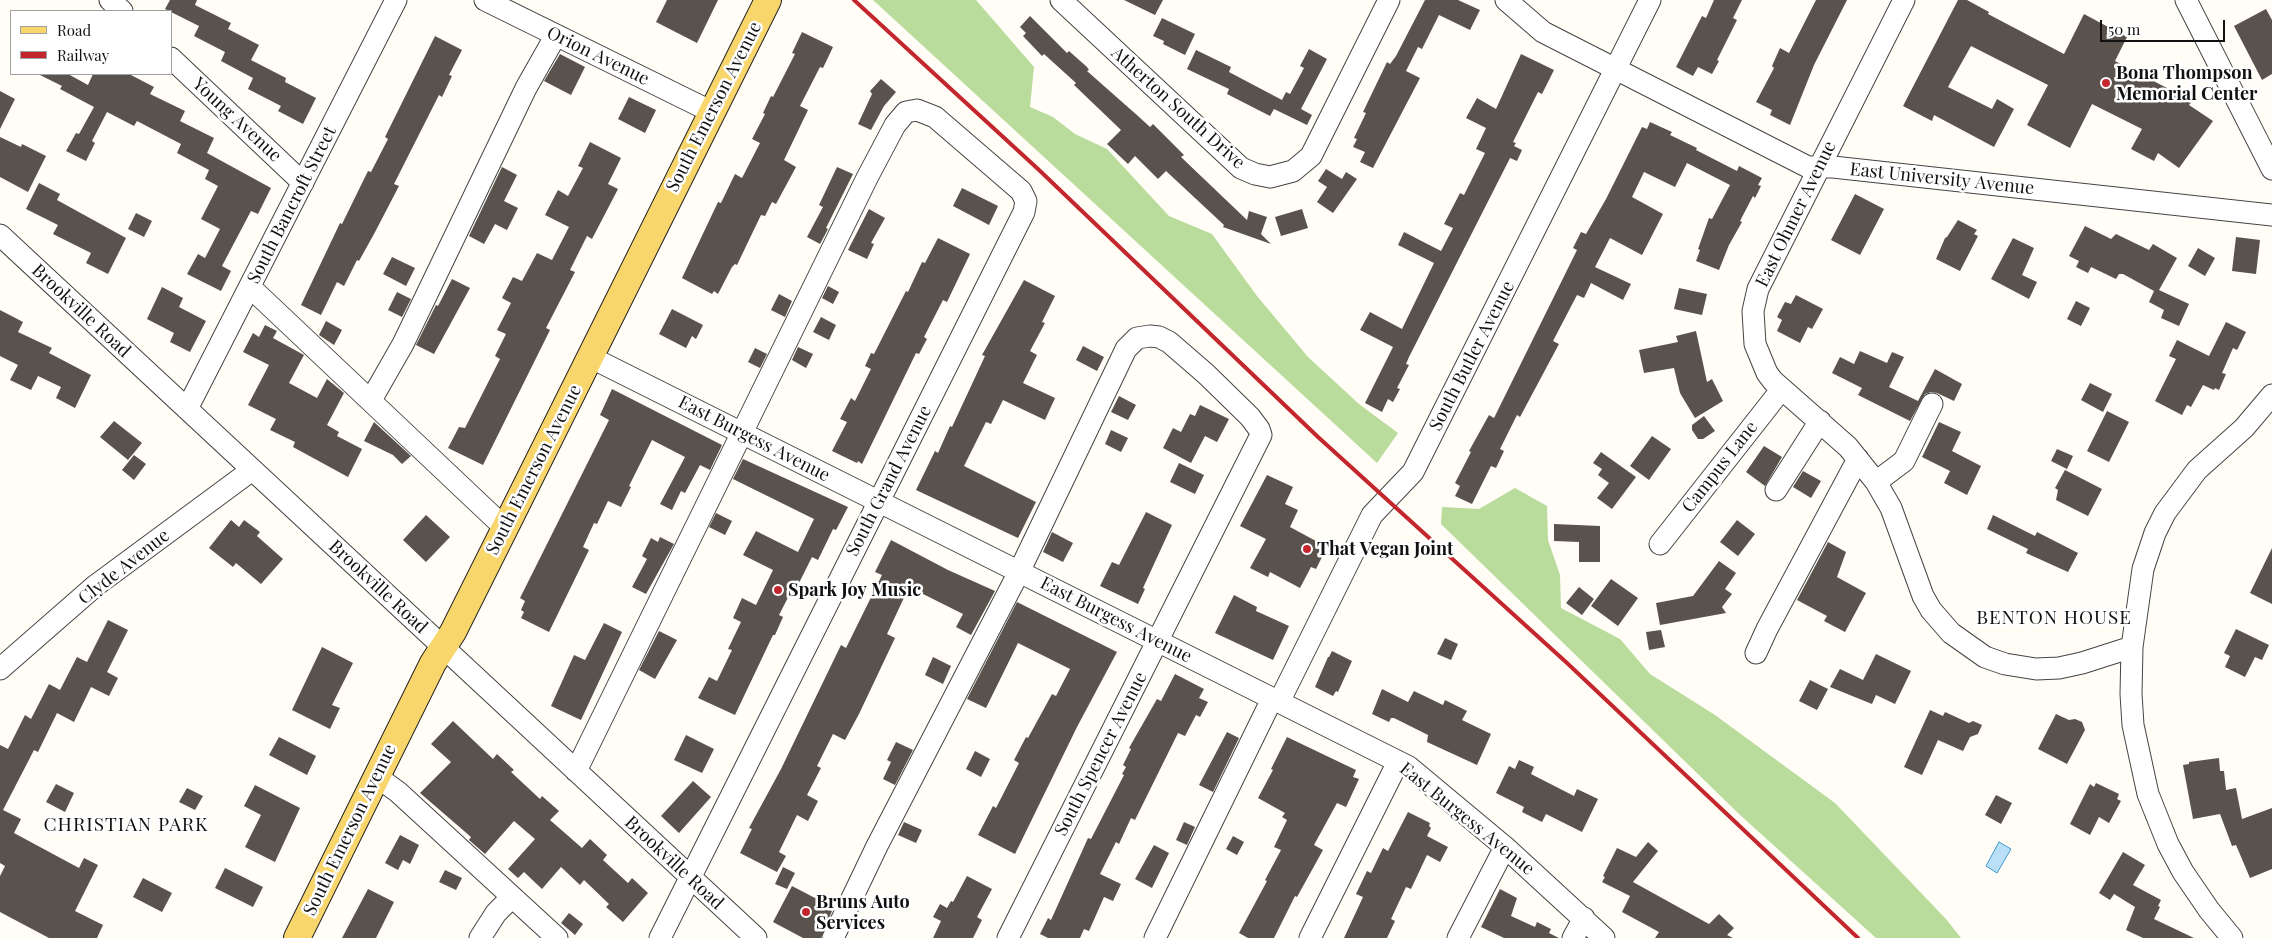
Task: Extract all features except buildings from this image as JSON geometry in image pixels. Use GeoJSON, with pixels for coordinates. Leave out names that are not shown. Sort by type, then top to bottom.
{"type":"FeatureCollection","features":[{"type":"Feature","properties":{"kind":"main road","name":"South Emerson Avenue"},"geometry":{"type":"LineString","coordinates":[[298,938],[376,776],[442,647],[453,632],[768,0]]}},
{"type":"Feature","properties":{"kind":"street"},"geometry":{"type":"LineString","coordinates":[[110,0],[121,10]]}},
{"type":"Feature","properties":{"kind":"street","name":"South Bancroft Street"},"geometry":{"type":"LineString","coordinates":[[187,409],[396,0]]}},
{"type":"Feature","properties":{"kind":"street","name":"Orion Avenue"},"geometry":{"type":"LineString","coordinates":[[485,0],[712,112]]}},
{"type":"Feature","properties":{"kind":"street","name":"Atherton South Drive"},"geometry":{"type":"LineString","coordinates":[[1061,0],[1241,168],[1255,174],[1270,177],[1278,177],[1293,171],[1311,156],[1389,0]]}},
{"type":"Feature","properties":{"kind":"street","name":"East University Avenue"},"geometry":{"type":"LineString","coordinates":[[1506,0],[1543,32],[1802,165],[2272,215]]}},
{"type":"Feature","properties":{"kind":"street","name":"South Butler Avenue"},"geometry":{"type":"LineString","coordinates":[[1155,938],[1372,515],[1413,472],[1650,0]]}},
{"type":"Feature","properties":{"kind":"street","name":"East Ohmer Avenue"},"geometry":{"type":"LineString","coordinates":[[1904,0],[1762,281],[1754,304],[1752,320],[1754,344],[1767,373],[1780,390],[1820,422],[1858,459],[1876,482],[1891,508],[1908,551],[1916,581],[1931,610],[1951,633],[1976,652],[2005,664],[2036,669],[2052,669],[2082,663],[2132,647]]}},
{"type":"Feature","properties":{"kind":"street"},"geometry":{"type":"LineString","coordinates":[[2186,0],[2272,169]]}},
{"type":"Feature","properties":{"kind":"street"},"geometry":{"type":"LineString","coordinates":[[370,400],[402,344],[526,88],[556,35]]}},
{"type":"Feature","properties":{"kind":"street","name":"Young Avenue"},"geometry":{"type":"LineString","coordinates":[[172,59],[303,183]]}},
{"type":"Feature","properties":{"kind":"street","name":"South Grand Avenue"},"geometry":{"type":"LineString","coordinates":[[660,938],[1024,212],[1026,201],[1021,191],[935,117],[917,110],[906,112],[895,125],[742,433]]}},
{"type":"Feature","properties":{"kind":"street","name":"Brookville Road"},"geometry":{"type":"LineString","coordinates":[[0,235],[756,938]]}},
{"type":"Feature","properties":{"kind":"street"},"geometry":{"type":"LineString","coordinates":[[250,287],[289,326],[505,528]]}},
{"type":"Feature","properties":{"kind":"street","name":"South Spencer Avenue"},"geometry":{"type":"LineString","coordinates":[[1008,938],[1261,435],[1259,428],[1206,374],[1169,342],[1159,337],[1137,338],[1126,349],[1019,572]]}},
{"type":"Feature","properties":{"kind":"street","name":"East Burgess Avenue"},"geometry":{"type":"LineString","coordinates":[[590,357],[1414,771],[1505,847],[1604,938]]}},
{"type":"Feature","properties":{"kind":"street","name":"Campus Lane"},"geometry":{"type":"LineString","coordinates":[[1660,544],[1780,390]]}},
{"type":"Feature","properties":{"kind":"street"},"geometry":{"type":"LineString","coordinates":[[2232,938],[2209,910],[2183,872],[2168,844],[2148,794],[2133,725],[2131,694],[2132,647],[2143,569],[2155,533],[2165,513],[2197,470],[2244,428],[2272,394]]}},
{"type":"Feature","properties":{"kind":"street"},"geometry":{"type":"LineString","coordinates":[[1876,482],[1904,461],[1932,404]]}},
{"type":"Feature","properties":{"kind":"street"},"geometry":{"type":"LineString","coordinates":[[1776,490],[1820,422]]}},
{"type":"Feature","properties":{"kind":"street"},"geometry":{"type":"LineString","coordinates":[[576,771],[742,433]]}},
{"type":"Feature","properties":{"kind":"street"},"geometry":{"type":"LineString","coordinates":[[1756,653],[1858,459]]}},
{"type":"Feature","properties":{"kind":"street","name":"Clyde Avenue"},"geometry":{"type":"LineString","coordinates":[[0,670],[95,586],[252,470]]}},
{"type":"Feature","properties":{"kind":"street"},"geometry":{"type":"LineString","coordinates":[[833,938],[877,846],[1019,572]]}},
{"type":"Feature","properties":{"kind":"street"},"geometry":{"type":"LineString","coordinates":[[1310,938],[1398,762]]}},
{"type":"Feature","properties":{"kind":"street"},"geometry":{"type":"LineString","coordinates":[[376,776],[398,792],[557,938]]}},
{"type":"Feature","properties":{"kind":"street"},"geometry":{"type":"LineString","coordinates":[[1458,938],[1505,847]]}},
{"type":"Feature","properties":{"kind":"street"},"geometry":{"type":"LineString","coordinates":[[480,938],[496,913],[512,896]]}},
{"type":"Feature","properties":{"kind":"street"},"geometry":{"type":"LineString","coordinates":[[1573,938],[1584,918]]}},
{"type":"Feature","properties":{"kind":"green space"},"geometry":{"type":"Polygon","coordinates":[[[873,0],[976,0],[1034,67],[1030,107],[1053,117],[1075,134],[1107,149],[1169,216],[1212,234],[1257,296],[1308,357],[1359,404],[1398,433],[1377,463],[873,0]]]}},
{"type":"Feature","properties":{"kind":"green space"},"geometry":{"type":"Polygon","coordinates":[[[1515,488],[1547,506],[1548,540],[1560,575],[1561,608],[1620,639],[1650,674],[1715,715],[1835,803],[1946,919],[1961,938],[1876,938],[1739,814],[1441,524],[1442,507],[1479,509],[1515,488]]]}},
{"type":"Feature","properties":{"kind":"water"},"geometry":{"type":"Polygon","coordinates":[[[1999,842],[2011,849],[1997,873],[1986,866],[1999,842]]]}},
{"type":"Feature","properties":{"kind":"railway"},"geometry":{"type":"LineString","coordinates":[[854,0],[1038,169],[1318,437],[1567,663],[1858,938]]}},
{"type":"Feature","properties":{"kind":"place","name":"Bona Thompson Memorial Center"},"geometry":{"type":"Point","coordinates":[2106,83]}},
{"type":"Feature","properties":{"kind":"place","name":"That Vegan Joint"},"geometry":{"type":"Point","coordinates":[1307,549]}},
{"type":"Feature","properties":{"kind":"place","name":"Spark Joy Music"},"geometry":{"type":"Point","coordinates":[778,590]}},
{"type":"Feature","properties":{"kind":"place","name":"Bruns Auto Services"},"geometry":{"type":"Point","coordinates":[806,912]}},
{"type":"Feature","properties":{"kind":"district","name":"BENTON HOUSE"},"geometry":{"type":"Point","coordinates":[2054,618]}},
{"type":"Feature","properties":{"kind":"district","name":"CHRISTIAN PARK"},"geometry":{"type":"Point","coordinates":[126,825]}}]}
